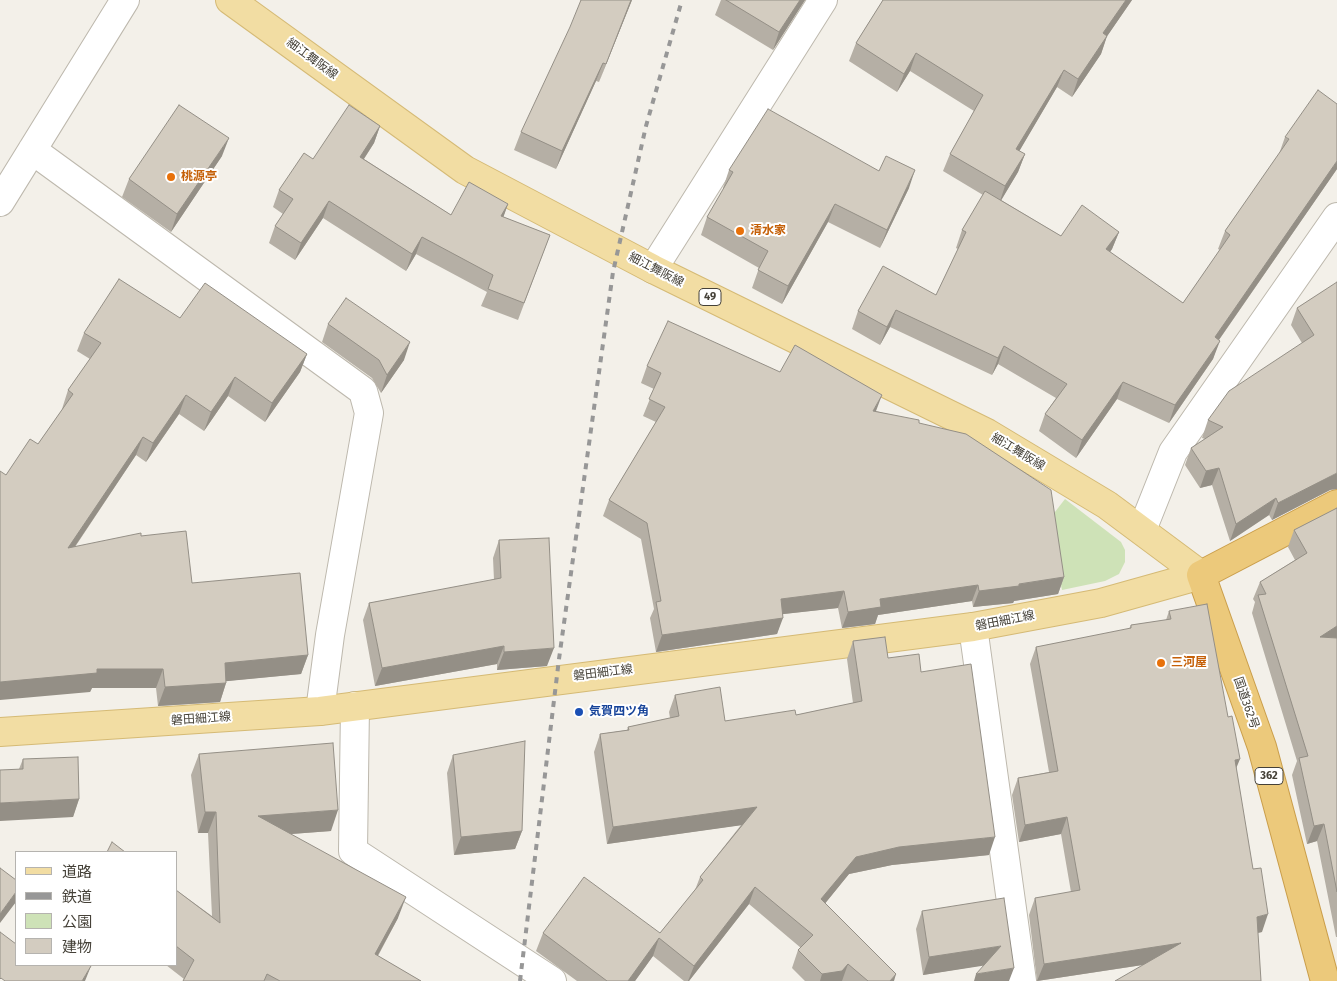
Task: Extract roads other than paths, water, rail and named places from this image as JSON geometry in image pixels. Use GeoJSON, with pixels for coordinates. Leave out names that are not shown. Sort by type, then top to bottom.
{"type":"FeatureCollection","features":[{"type":"Feature","properties":{"kind":"highway"},"geometry":{"type":"LineString","coordinates":[[1201,575],[1337,504]]}},
{"type":"Feature","properties":{"kind":"highway","name":"国道362号"},"geometry":{"type":"LineString","coordinates":[[1201,575],[1262,748],[1325,981]]}},
{"type":"Feature","properties":{"kind":"main road","name":"細江舞阪線"},"geometry":{"type":"LineString","coordinates":[[230,0],[464,170],[654,269],[987,433],[1107,505],[1201,575]]}},
{"type":"Feature","properties":{"kind":"main road","name":"磐田細江線"},"geometry":{"type":"LineString","coordinates":[[0,732],[320,711],[593,674],[973,627],[1101,603],[1201,575]]}},
{"type":"Feature","properties":{"kind":"street"},"geometry":{"type":"LineString","coordinates":[[0,202],[125,0]]}},
{"type":"Feature","properties":{"kind":"street"},"geometry":{"type":"LineString","coordinates":[[654,269],[823,0]]}},
{"type":"Feature","properties":{"kind":"street"},"geometry":{"type":"LineString","coordinates":[[32,150],[363,390],[369,413],[330,635],[320,711]]}},
{"type":"Feature","properties":{"kind":"street"},"geometry":{"type":"LineString","coordinates":[[1142,530],[1173,452],[1337,217]]}},
{"type":"Feature","properties":{"kind":"street"},"geometry":{"type":"LineString","coordinates":[[973,627],[1022,981]]}},
{"type":"Feature","properties":{"kind":"street"},"geometry":{"type":"LineString","coordinates":[[355,706],[353,851],[552,981]]}},
{"type":"Feature","properties":{"kind":"railway"},"geometry":{"type":"LineString","coordinates":[[520,981],[559,659],[613,272],[646,126],[682,0]]}},
{"type":"Feature","properties":{"kind":"place","name":"桃源亭"},"geometry":{"type":"Point","coordinates":[171,177]}},
{"type":"Feature","properties":{"kind":"place","name":"清水家"},"geometry":{"type":"Point","coordinates":[740,231]}},
{"type":"Feature","properties":{"kind":"place","name":"三河屋"},"geometry":{"type":"Point","coordinates":[1161,663]}},
{"type":"Feature","properties":{"kind":"place","name":"気賀四ツ角"},"geometry":{"type":"Point","coordinates":[579,712]}}]}
